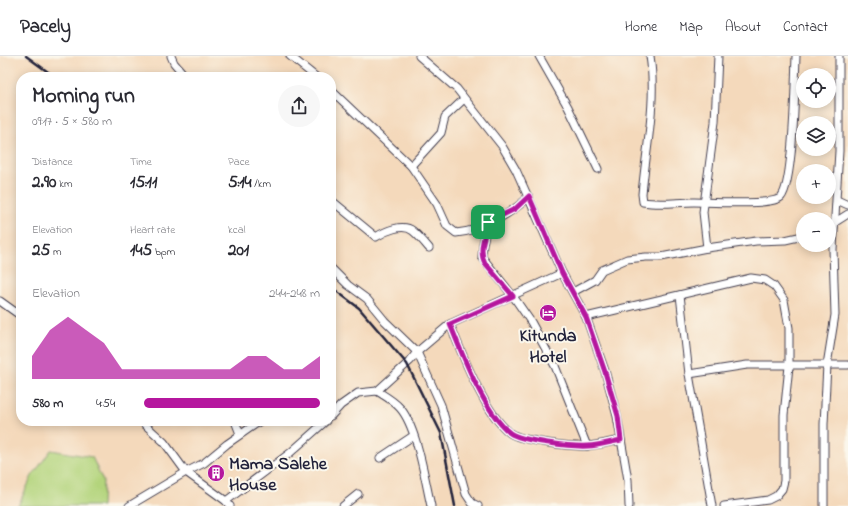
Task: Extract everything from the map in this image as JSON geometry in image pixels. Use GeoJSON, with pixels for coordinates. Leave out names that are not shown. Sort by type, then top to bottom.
{"type":"FeatureCollection","features":[{"type":"Feature","properties":{"kind":"street"},"geometry":{"type":"LineString","coordinates":[[171,56],[174,63],[182,72]]}},
{"type":"Feature","properties":{"kind":"street"},"geometry":{"type":"LineString","coordinates":[[290,56],[310,72]]}},
{"type":"Feature","properties":{"kind":"street"},"geometry":{"type":"LineString","coordinates":[[419,56],[464,98],[502,146],[529,196],[562,273],[586,317],[618,416],[628,480],[629,506]]}},
{"type":"Feature","properties":{"kind":"street"},"geometry":{"type":"LineString","coordinates":[[539,56],[568,107],[598,169]]}},
{"type":"Feature","properties":{"kind":"street"},"geometry":{"type":"LineString","coordinates":[[650,56],[652,87],[643,202],[654,204],[762,202],[778,200],[783,194],[791,155],[796,56]]}},
{"type":"Feature","properties":{"kind":"street"},"geometry":{"type":"LineString","coordinates":[[707,248],[703,212],[715,122],[718,56]]}},
{"type":"Feature","properties":{"kind":"street"},"geometry":{"type":"LineString","coordinates":[[836,221],[839,56]]}},
{"type":"Feature","properties":{"kind":"street"},"geometry":{"type":"LineString","coordinates":[[336,95],[411,166],[437,204],[447,226],[456,233],[469,232],[515,209],[529,196]]}},
{"type":"Feature","properties":{"kind":"street"},"geometry":{"type":"LineString","coordinates":[[411,166],[441,133],[445,117],[464,98]]}},
{"type":"Feature","properties":{"kind":"street"},"geometry":{"type":"LineString","coordinates":[[837,200],[848,205]]}},
{"type":"Feature","properties":{"kind":"street"},"geometry":{"type":"LineString","coordinates":[[336,204],[376,237],[383,232],[399,228],[412,230],[429,248]]}},
{"type":"Feature","properties":{"kind":"street"},"geometry":{"type":"LineString","coordinates":[[836,221],[848,214]]}},
{"type":"Feature","properties":{"kind":"street"},"geometry":{"type":"LineString","coordinates":[[488,222],[482,256],[531,322],[555,366],[588,446]]}},
{"type":"Feature","properties":{"kind":"street"},"geometry":{"type":"LineString","coordinates":[[573,292],[595,280],[602,270],[627,259],[646,257],[661,258],[707,248],[756,241],[785,240],[796,238]]}},
{"type":"Feature","properties":{"kind":"street"},"geometry":{"type":"LineString","coordinates":[[824,506],[824,424],[827,365],[834,315],[833,252]]}},
{"type":"Feature","properties":{"kind":"street"},"geometry":{"type":"LineString","coordinates":[[336,273],[348,285],[367,299],[385,321],[417,352],[441,405],[466,494],[472,503],[478,506]]}},
{"type":"Feature","properties":{"kind":"street"},"geometry":{"type":"LineString","coordinates":[[336,411],[358,393],[377,391],[410,361],[417,352],[450,324],[562,273]]}},
{"type":"Feature","properties":{"kind":"street"},"geometry":{"type":"LineString","coordinates":[[586,317],[680,295],[718,284],[751,278],[766,280],[774,286],[784,300],[789,328],[789,366],[784,415],[785,466],[782,489],[776,496],[768,500],[724,506]]}},
{"type":"Feature","properties":{"kind":"street"},"geometry":{"type":"LineString","coordinates":[[680,295],[689,374],[712,506]]}},
{"type":"Feature","properties":{"kind":"street"},"geometry":{"type":"LineString","coordinates":[[0,301],[16,312]]}},
{"type":"Feature","properties":{"kind":"street"},"geometry":{"type":"LineString","coordinates":[[450,324],[486,402],[496,419],[510,433],[527,440],[588,446],[621,440]]}},
{"type":"Feature","properties":{"kind":"street"},"geometry":{"type":"LineString","coordinates":[[689,374],[747,365],[848,365]]}},
{"type":"Feature","properties":{"kind":"street"},"geometry":{"type":"LineString","coordinates":[[377,391],[400,408],[407,418],[431,506]]}},
{"type":"Feature","properties":{"kind":"street"},"geometry":{"type":"LineString","coordinates":[[146,426],[164,442],[186,472],[228,504],[320,426]]}},
{"type":"Feature","properties":{"kind":"street"},"geometry":{"type":"LineString","coordinates":[[237,426],[240,434]]}},
{"type":"Feature","properties":{"kind":"street"},"geometry":{"type":"LineString","coordinates":[[129,506],[141,503],[186,472],[204,463],[252,426]]}},
{"type":"Feature","properties":{"kind":"street"},"geometry":{"type":"LineString","coordinates":[[380,458],[413,436]]}},
{"type":"Feature","properties":{"kind":"street"},"geometry":{"type":"LineString","coordinates":[[343,506],[358,494]]}},
{"type":"Feature","properties":{"kind":"green space"},"geometry":{"type":"Polygon","coordinates":[[[51,450],[92,457],[103,481],[102,506],[18,506],[32,476],[51,450]]]}},
{"type":"Feature","properties":{"kind":"railway"},"geometry":{"type":"LineString","coordinates":[[26,56],[48,72]]}},
{"type":"Feature","properties":{"kind":"railway"},"geometry":{"type":"LineString","coordinates":[[336,291],[359,308],[407,364],[441,433],[455,506]]}},
{"type":"Feature","properties":{"kind":"place","name":"Kitunda Hotel"},"geometry":{"type":"Point","coordinates":[548,313]}},
{"type":"Feature","properties":{"kind":"place","name":"Mama Salehe House"},"geometry":{"type":"Point","coordinates":[216,473]}},
{"type":"Feature","properties":{"kind":"route"},"geometry":{"type":"LineString","coordinates":[[529,196],[562,273],[586,317],[618,416],[621,440],[588,446],[527,440],[510,433],[496,419],[486,402],[450,324],[513,296],[485,263],[482,256],[488,222],[515,209],[529,196]]}}]}
